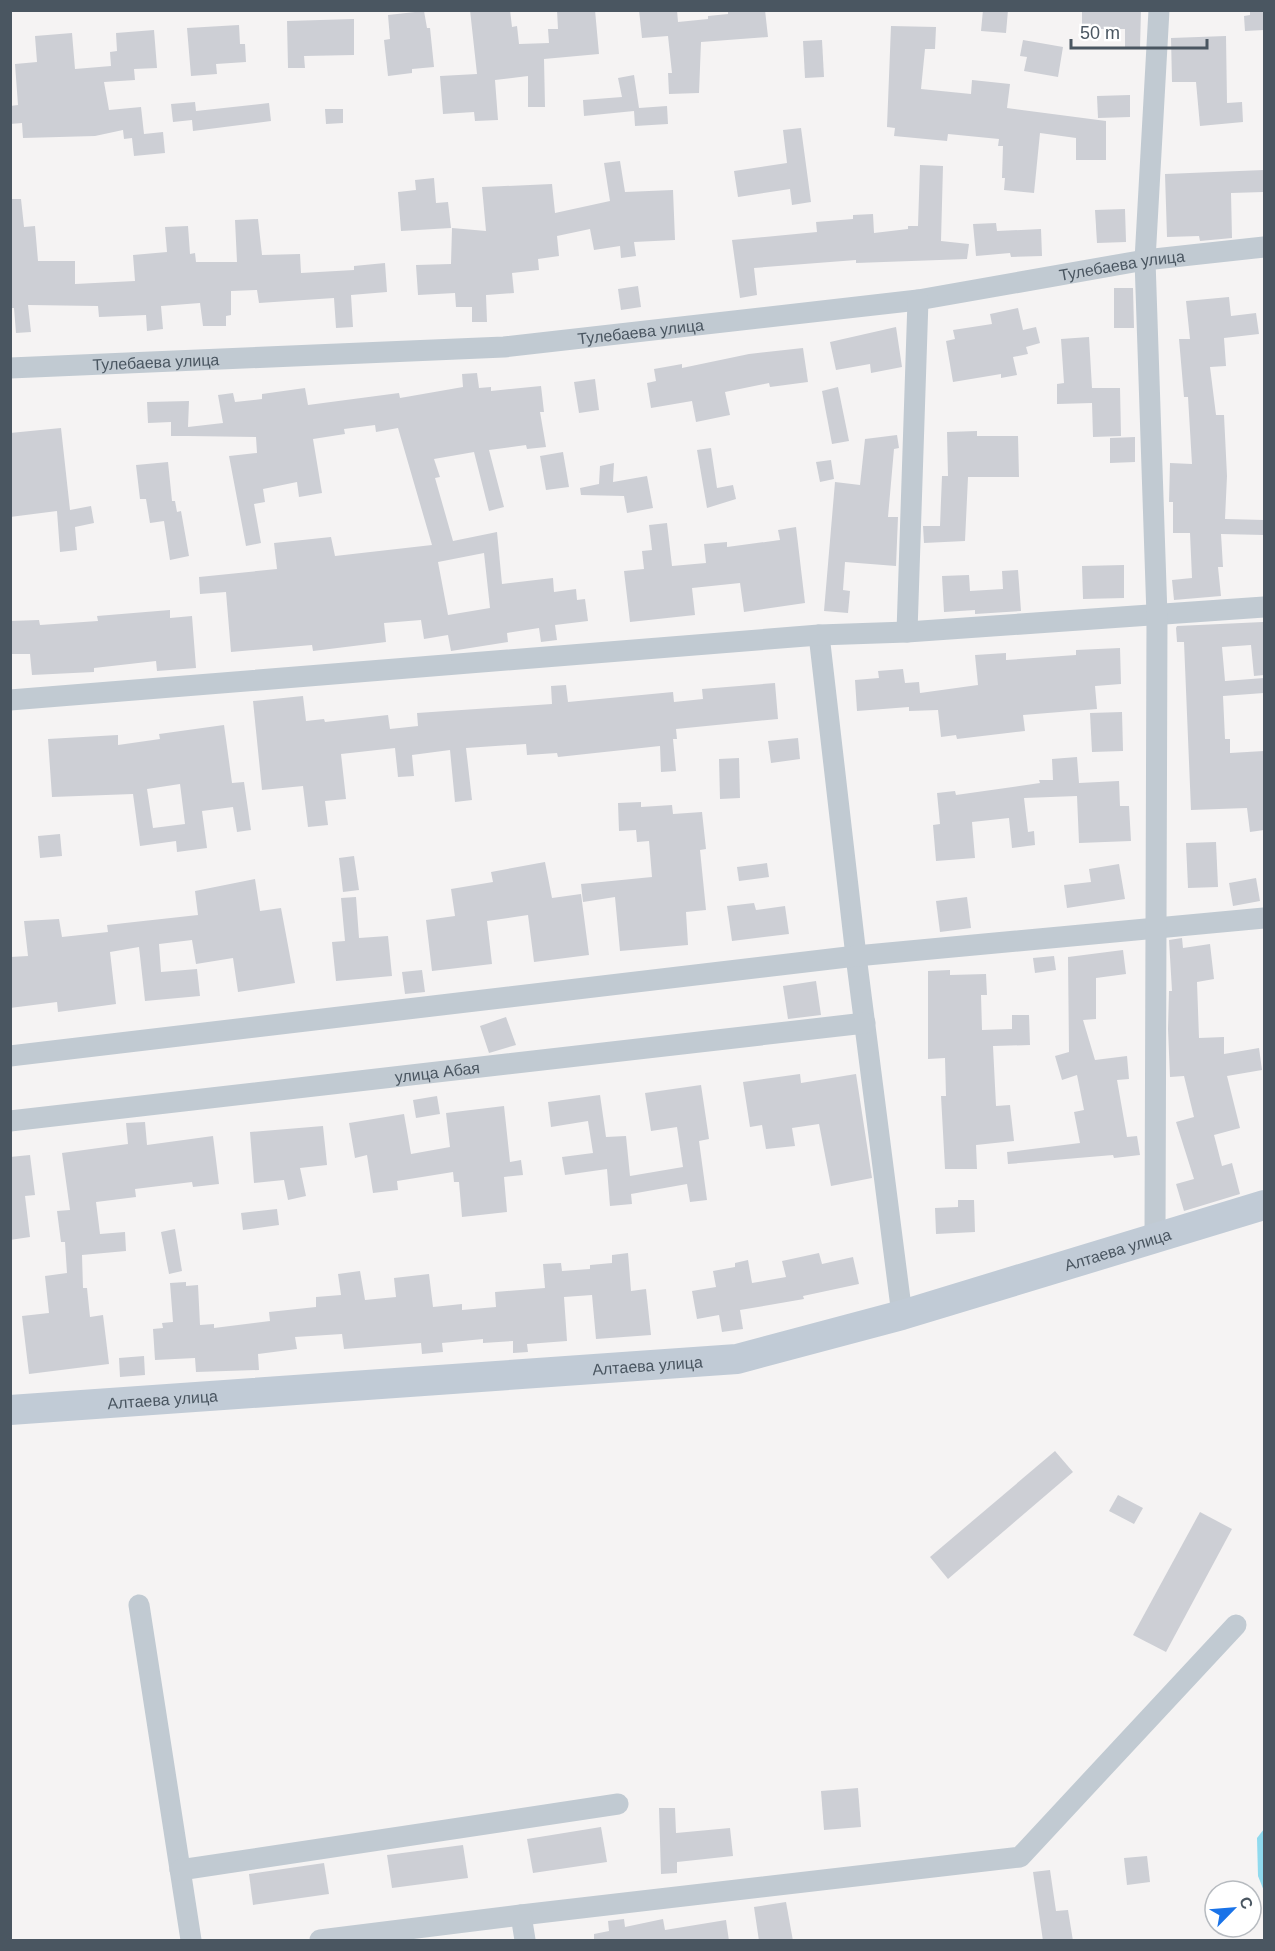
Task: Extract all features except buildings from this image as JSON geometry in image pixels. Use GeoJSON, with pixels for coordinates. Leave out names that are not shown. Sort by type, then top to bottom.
{"type":"FeatureCollection","features":[{"type":"Feature","properties":{"kind":"main road","name":"Алтаева улица"},"geometry":{"type":"LineString","coordinates":[[10,1410],[737,1359],[902,1315],[1155,1236],[1264,1205]]}},
{"type":"Feature","properties":{"kind":"street"},"geometry":{"type":"LineString","coordinates":[[1155,1236],[1157,616],[1145,260],[1159,10]]}},
{"type":"Feature","properties":{"kind":"street","name":"Тулебаева улица"},"geometry":{"type":"LineString","coordinates":[[10,368],[504,347],[918,300],[1145,260],[1264,247]]}},
{"type":"Feature","properties":{"kind":"street"},"geometry":{"type":"LineString","coordinates":[[907,632],[918,300]]}},
{"type":"Feature","properties":{"kind":"street"},"geometry":{"type":"LineString","coordinates":[[10,700],[819,635],[907,632],[1264,607]]}},
{"type":"Feature","properties":{"kind":"street"},"geometry":{"type":"LineString","coordinates":[[819,635],[856,956],[902,1315]]}},
{"type":"Feature","properties":{"kind":"street"},"geometry":{"type":"LineString","coordinates":[[10,1056],[856,956],[1264,918]]}},
{"type":"Feature","properties":{"kind":"street","name":"улица Абая"},"geometry":{"type":"LineString","coordinates":[[10,1121],[865,1023]]}},
{"type":"Feature","properties":{"kind":"street"},"geometry":{"type":"LineString","coordinates":[[139,1605],[191,1941]]}},
{"type":"Feature","properties":{"kind":"street"},"geometry":{"type":"LineString","coordinates":[[320,1941],[521,1915],[1020,1857],[1236,1625]]}},
{"type":"Feature","properties":{"kind":"street"},"geometry":{"type":"LineString","coordinates":[[180,1870],[618,1804]]}},
{"type":"Feature","properties":{"kind":"street"},"geometry":{"type":"LineString","coordinates":[[521,1915],[525,1941]]}},
{"type":"Feature","properties":{"kind":"water"},"geometry":{"type":"Polygon","coordinates":[[[1264,1829],[1264,1891],[1263,1879],[1259,1879],[1258,1876],[1257,1838],[1264,1829]]]}}]}
